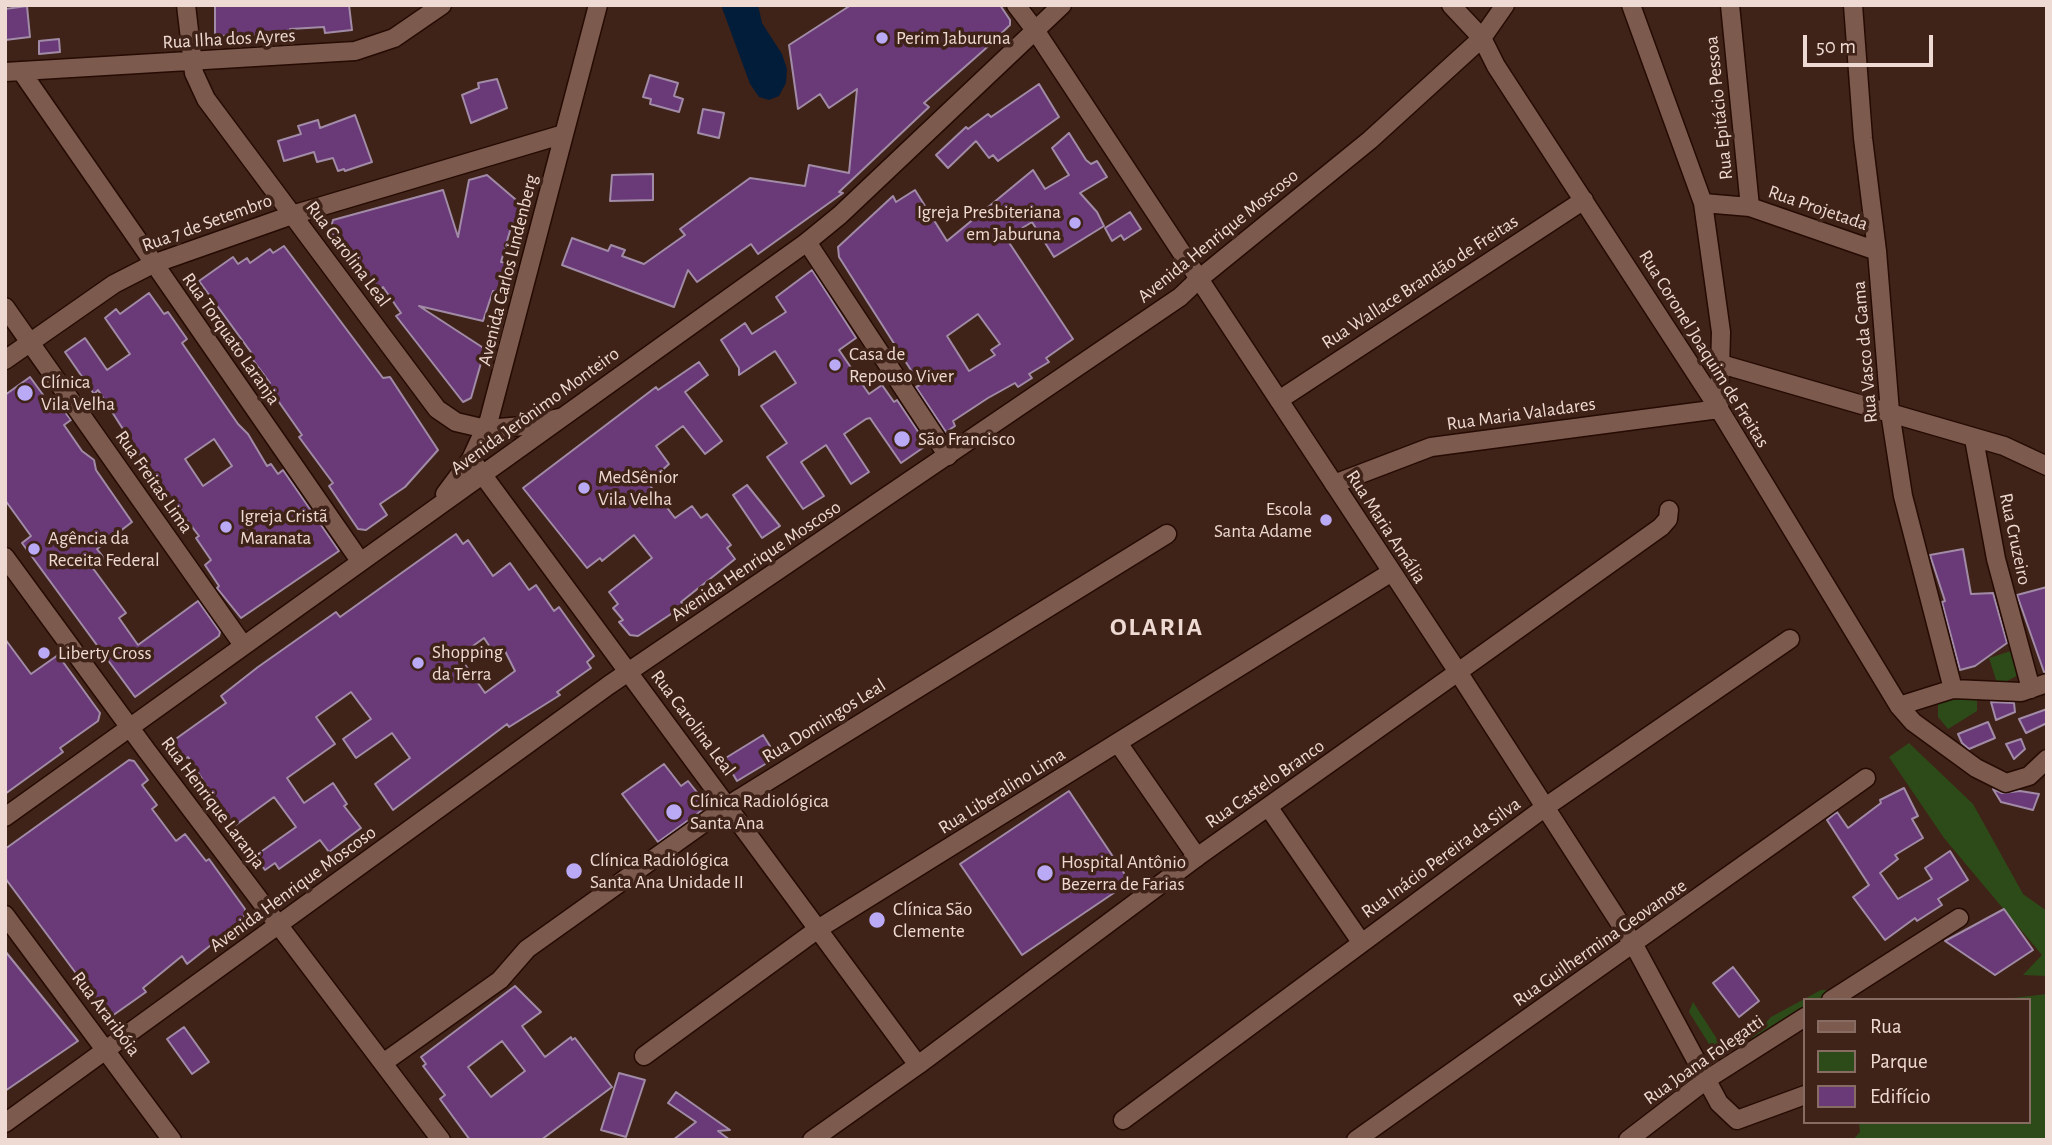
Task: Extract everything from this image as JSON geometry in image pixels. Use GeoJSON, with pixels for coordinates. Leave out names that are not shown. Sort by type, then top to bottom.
{"type":"FeatureCollection","features":[{"type":"Feature","properties":{"kind":"street","name":"Rua Carolina Leal"},"geometry":{"type":"LineString","coordinates":[[186,5],[194,73],[206,99],[437,409],[456,422],[486,429],[559,418]]}},
{"type":"Feature","properties":{"kind":"street","name":"Rua Ilha dos Ayres"},"geometry":{"type":"LineString","coordinates":[[13,72],[355,51],[394,38],[442,5]]}},
{"type":"Feature","properties":{"kind":"street","name":"Avenida Carlos Lindenberg"},"geometry":{"type":"LineString","coordinates":[[414,522],[446,494],[471,460],[486,429],[507,360],[597,5]]}},
{"type":"Feature","properties":{"kind":"street","name":"Rua Maria Amália"},"geometry":{"type":"LineString","coordinates":[[1016,5],[1458,672],[1634,945],[1706,1080]]}},
{"type":"Feature","properties":{"kind":"street","name":"Avenida Jerônimo Monteiro"},"geometry":{"type":"LineString","coordinates":[[5,817],[807,242],[840,215],[1062,5]]}},
{"type":"Feature","properties":{"kind":"street","name":"Rua Coronel Joaquim de Freitas"},"geometry":{"type":"LineString","coordinates":[[1451,5],[1482,38],[1496,66],[1719,409],[1899,706],[1913,722],[1976,768],[2006,783],[2029,776],[2047,759]]}},
{"type":"Feature","properties":{"kind":"street","name":"Avenida Henrique Moscoso"},"geometry":{"type":"LineString","coordinates":[[5,1123],[629,672],[1180,297],[1370,140],[1482,38],[1505,5]]}},
{"type":"Feature","properties":{"kind":"street"},"geometry":{"type":"LineString","coordinates":[[1630,5],[1703,203],[1721,332],[1719,409]]}},
{"type":"Feature","properties":{"kind":"street","name":"Rua Epitácio Pessoa"},"geometry":{"type":"LineString","coordinates":[[1730,5],[1751,207]]}},
{"type":"Feature","properties":{"kind":"street","name":"Rua Vasco da Gama"},"geometry":{"type":"LineString","coordinates":[[1853,5],[1863,138],[1877,251],[1889,412],[1903,496],[1953,689]]}},
{"type":"Feature","properties":{"kind":"street","name":"Rua Torquato Laranja"},"geometry":{"type":"LineString","coordinates":[[13,72],[153,264],[360,561]]}},
{"type":"Feature","properties":{"kind":"street","name":"Rua 7 de Setembro"},"geometry":{"type":"LineString","coordinates":[[5,360],[114,284],[153,264],[292,215],[565,134]]}},
{"type":"Feature","properties":{"kind":"street","name":"Rua Wallace Brandão de Freitas"},"geometry":{"type":"LineString","coordinates":[[1279,400],[1584,200]]}},
{"type":"Feature","properties":{"kind":"street","name":"Rua Projetada"},"geometry":{"type":"LineString","coordinates":[[1703,203],[1751,207],[1877,251]]}},
{"type":"Feature","properties":{"kind":"street"},"geometry":{"type":"LineString","coordinates":[[807,242],[948,456]]}},
{"type":"Feature","properties":{"kind":"street","name":"Rua Freitas Lima"},"geometry":{"type":"LineString","coordinates":[[5,307],[243,645]]}},
{"type":"Feature","properties":{"kind":"street"},"geometry":{"type":"LineString","coordinates":[[1721,364],[2018,451],[2047,466]]}},
{"type":"Feature","properties":{"kind":"street","name":"Rua Maria Valadares"},"geometry":{"type":"LineString","coordinates":[[1334,484],[1431,447],[1719,409]]}},
{"type":"Feature","properties":{"kind":"street","name":"Rua Cruzeiro"},"geometry":{"type":"LineString","coordinates":[[1973,439],[1996,559],[2039,686]]}},
{"type":"Feature","properties":{"kind":"street","name":"Rua Carolina Leal"},"geometry":{"type":"LineString","coordinates":[[471,460],[729,805],[918,1065]]}},
{"type":"Feature","properties":{"kind":"street","name":"Rua Castelo Branco"},"geometry":{"type":"LineString","coordinates":[[812,1140],[918,1065],[1197,857],[1661,527],[1668,519],[1669,510]]}},
{"type":"Feature","properties":{"kind":"street","name":"Rua Domingos Leal"},"geometry":{"type":"LineString","coordinates":[[383,1063],[500,980],[527,949],[729,805],[1167,534]]}},
{"type":"Feature","properties":{"kind":"street","name":"Rua Henrique Laranja"},"geometry":{"type":"LineString","coordinates":[[5,558],[441,1140]]}},
{"type":"Feature","properties":{"kind":"street","name":"Rua Liberalino Lima"},"geometry":{"type":"LineString","coordinates":[[644,1056],[818,929],[1390,573]]}},
{"type":"Feature","properties":{"kind":"street","name":"Rua Inácio Pereira da Silva"},"geometry":{"type":"LineString","coordinates":[[1123,1119],[1544,808],[1790,639]]}},
{"type":"Feature","properties":{"kind":"street"},"geometry":{"type":"LineString","coordinates":[[1899,706],[1953,689],[2008,692],[2039,686]]}},
{"type":"Feature","properties":{"kind":"street"},"geometry":{"type":"LineString","coordinates":[[1118,743],[1197,857]]}},
{"type":"Feature","properties":{"kind":"street","name":"Rua Guilhermina Geovanote"},"geometry":{"type":"LineString","coordinates":[[1356,1140],[1866,778]]}},
{"type":"Feature","properties":{"kind":"street"},"geometry":{"type":"LineString","coordinates":[[1269,808],[1360,942]]}},
{"type":"Feature","properties":{"kind":"street","name":"Rua Araribóia"},"geometry":{"type":"LineString","coordinates":[[5,915],[172,1140]]}},
{"type":"Feature","properties":{"kind":"street"},"geometry":{"type":"LineString","coordinates":[[1834,998],[1959,918]]}},
{"type":"Feature","properties":{"kind":"street","name":"Rua Joana Folegatti"},"geometry":{"type":"LineString","coordinates":[[1628,1140],[1706,1080],[1804,1018]]}},
{"type":"Feature","properties":{"kind":"street"},"geometry":{"type":"LineString","coordinates":[[1706,1080],[1719,1103],[1737,1120],[1804,1095]]}},
{"type":"Feature","properties":{"kind":"green space"},"geometry":{"type":"Polygon","coordinates":[[[2011,651],[2022,673],[1998,686],[1989,658],[2011,651]]]}},
{"type":"Feature","properties":{"kind":"green space"},"geometry":{"type":"Polygon","coordinates":[[[1977,697],[1977,711],[1948,729],[1938,717],[1938,702],[1977,697]]]}},
{"type":"Feature","properties":{"kind":"green space"},"geometry":{"type":"Polygon","coordinates":[[[1909,743],[1973,804],[2023,894],[2047,911],[2047,976],[2023,975],[2042,955],[1944,838],[1889,757],[1909,743]]]}},
{"type":"Feature","properties":{"kind":"green space"},"geometry":{"type":"Polygon","coordinates":[[[1821,990],[1838,990],[1825,998],[1806,998],[1821,990]]]}},
{"type":"Feature","properties":{"kind":"green space"},"geometry":{"type":"Polygon","coordinates":[[[2047,994],[2047,1140],[1853,1140],[1860,1132],[1859,1124],[2031,1124],[2031,998],[2013,998],[2047,994]]]}},
{"type":"Feature","properties":{"kind":"green space"},"geometry":{"type":"Polygon","coordinates":[[[1804,999],[1804,1011],[1740,1051],[1771,1017],[1804,999]]]}},
{"type":"Feature","properties":{"kind":"green space"},"geometry":{"type":"Polygon","coordinates":[[[1693,1002],[1719,1042],[1711,1047],[1689,1012],[1693,1002]]]}},
{"type":"Feature","properties":{"kind":"water"},"geometry":{"type":"Polygon","coordinates":[[[721,5],[758,5],[762,23],[782,54],[787,69],[786,83],[779,96],[769,100],[759,97],[750,84],[721,5]]]}},
{"type":"Feature","properties":{"kind":"building"},"geometry":{"type":"Polygon","coordinates":[[[215,5],[349,5],[352,30],[325,33],[324,27],[290,29],[290,41],[260,42],[260,35],[215,36],[215,5]]]}},
{"type":"Feature","properties":{"kind":"building"},"geometry":{"type":"Polygon","coordinates":[[[851,5],[1000,5],[1010,20],[1010,25],[924,103],[929,107],[839,192],[843,193],[758,254],[751,244],[697,282],[688,270],[674,307],[562,265],[572,238],[608,251],[611,245],[625,250],[622,256],[644,264],[685,235],[680,229],[750,178],[805,186],[809,165],[849,173],[857,89],[829,108],[820,94],[798,109],[789,45],[851,5]]]}},
{"type":"Feature","properties":{"kind":"building"},"geometry":{"type":"Polygon","coordinates":[[[27,6],[30,37],[5,40],[5,9],[27,6]]]}},
{"type":"Feature","properties":{"kind":"building"},"geometry":{"type":"Polygon","coordinates":[[[59,39],[60,52],[39,54],[39,41],[59,39]]]}},
{"type":"Feature","properties":{"kind":"building"},"geometry":{"type":"Polygon","coordinates":[[[650,75],[678,83],[674,96],[683,99],[679,112],[650,104],[651,99],[643,97],[650,75]]]}},
{"type":"Feature","properties":{"kind":"building"},"geometry":{"type":"Polygon","coordinates":[[[497,79],[507,108],[471,123],[462,95],[479,88],[478,83],[497,79]]]}},
{"type":"Feature","properties":{"kind":"building"},"geometry":{"type":"Polygon","coordinates":[[[1039,84],[1059,117],[998,161],[993,155],[989,158],[976,141],[948,168],[936,155],[966,127],[968,129],[988,114],[991,117],[1039,84]]]}},
{"type":"Feature","properties":{"kind":"building"},"geometry":{"type":"Polygon","coordinates":[[[703,109],[724,113],[719,138],[698,133],[703,109]]]}},
{"type":"Feature","properties":{"kind":"building"},"geometry":{"type":"Polygon","coordinates":[[[355,115],[372,162],[338,171],[333,158],[317,162],[314,152],[284,161],[278,141],[301,134],[298,126],[318,120],[320,128],[355,115]]]}},
{"type":"Feature","properties":{"kind":"building"},"geometry":{"type":"Polygon","coordinates":[[[1069,133],[1086,160],[1091,164],[1097,161],[1107,177],[1080,193],[1097,212],[1104,226],[1054,257],[1032,222],[1006,238],[1073,339],[1046,358],[1049,362],[1029,374],[1032,378],[1018,387],[1015,383],[988,398],[953,421],[955,426],[946,432],[916,387],[920,385],[909,367],[839,257],[838,247],[893,196],[896,202],[915,190],[947,241],[1033,170],[1045,189],[1069,175],[1052,148],[1069,133]],[[978,314],[947,336],[969,371],[995,355],[991,350],[1000,344],[978,314]]]}},
{"type":"Feature","properties":{"kind":"building"},"geometry":{"type":"Polygon","coordinates":[[[653,174],[653,200],[610,201],[612,175],[653,174]]]}},
{"type":"Feature","properties":{"kind":"building"},"geometry":{"type":"Polygon","coordinates":[[[487,175],[522,205],[517,222],[512,224],[501,262],[506,263],[499,292],[493,291],[483,321],[419,306],[485,349],[471,398],[463,402],[396,316],[401,313],[383,287],[375,292],[330,231],[333,220],[443,190],[458,237],[469,180],[487,175]]]}},
{"type":"Feature","properties":{"kind":"building"},"geometry":{"type":"Polygon","coordinates":[[[1130,212],[1141,229],[1124,240],[1121,235],[1112,241],[1105,228],[1130,212]]]}},
{"type":"Feature","properties":{"kind":"building"},"geometry":{"type":"Polygon","coordinates":[[[284,246],[383,378],[390,377],[438,450],[405,487],[380,504],[387,515],[366,530],[358,529],[329,486],[333,483],[299,437],[302,435],[267,385],[270,383],[250,356],[253,355],[199,281],[233,257],[238,264],[247,258],[250,263],[270,249],[273,253],[284,246]]]}},
{"type":"Feature","properties":{"kind":"building"},"geometry":{"type":"Polygon","coordinates":[[[812,270],[856,338],[839,350],[869,394],[882,385],[894,402],[897,400],[927,445],[901,463],[870,418],[866,419],[844,434],[869,472],[851,484],[826,445],[801,462],[824,496],[803,509],[767,457],[787,443],[761,406],[796,383],[775,351],[739,375],[739,368],[721,340],[745,323],[752,334],[786,312],[776,297],[812,270]]]}},
{"type":"Feature","properties":{"kind":"building"},"geometry":{"type":"Polygon","coordinates":[[[149,293],[164,314],[168,312],[187,339],[182,343],[238,424],[248,434],[267,466],[271,464],[278,474],[283,470],[339,551],[241,618],[217,588],[219,586],[205,565],[211,560],[196,538],[199,536],[151,473],[98,390],[94,394],[65,352],[85,338],[107,370],[130,354],[105,318],[116,309],[120,314],[149,293]],[[214,439],[185,459],[203,486],[232,466],[214,439]]]}},
{"type":"Feature","properties":{"kind":"building"},"geometry":{"type":"Polygon","coordinates":[[[699,362],[708,375],[685,392],[722,441],[705,454],[683,426],[656,446],[669,464],[648,483],[675,518],[692,506],[701,518],[707,514],[731,545],[727,548],[735,559],[681,602],[684,605],[638,636],[630,635],[619,622],[623,620],[613,608],[618,604],[609,592],[652,558],[634,535],[602,561],[600,558],[587,568],[523,488],[656,387],[658,390],[699,362]]]}},
{"type":"Feature","properties":{"kind":"building"},"geometry":{"type":"Polygon","coordinates":[[[30,377],[52,407],[58,403],[71,420],[64,425],[82,451],[94,460],[96,470],[132,522],[97,549],[104,558],[92,567],[126,613],[119,618],[138,645],[198,601],[220,632],[219,636],[135,697],[22,543],[31,536],[5,500],[5,395],[30,377]]]}},
{"type":"Feature","properties":{"kind":"building"},"geometry":{"type":"Polygon","coordinates":[[[747,485],[780,526],[762,538],[733,495],[747,485]]]}},
{"type":"Feature","properties":{"kind":"building"},"geometry":{"type":"Polygon","coordinates":[[[456,534],[463,544],[468,540],[493,576],[510,563],[529,590],[536,585],[554,611],[559,607],[594,656],[587,662],[591,668],[557,692],[560,695],[509,727],[507,724],[393,810],[375,784],[410,758],[392,733],[356,758],[343,739],[371,719],[351,692],[316,717],[335,744],[287,778],[304,803],[333,783],[347,804],[344,806],[361,828],[329,852],[320,840],[279,869],[275,863],[265,870],[255,856],[296,827],[274,797],[233,827],[188,757],[182,761],[170,743],[226,703],[221,696],[258,667],[336,612],[340,617],[456,534]],[[484,638],[459,656],[485,693],[515,671],[503,647],[494,653],[484,638]]]}},
{"type":"Feature","properties":{"kind":"building"},"geometry":{"type":"Polygon","coordinates":[[[1963,549],[1971,594],[1993,593],[2007,643],[1975,666],[1960,670],[1942,602],[1945,601],[1930,555],[1963,549]]]}},
{"type":"Feature","properties":{"kind":"building"},"geometry":{"type":"Polygon","coordinates":[[[2047,587],[2047,672],[2044,672],[2017,595],[2047,587]]]}},
{"type":"Feature","properties":{"kind":"building"},"geometry":{"type":"Polygon","coordinates":[[[5,639],[31,674],[58,655],[100,713],[98,721],[60,748],[63,752],[5,794],[5,639]]]}},
{"type":"Feature","properties":{"kind":"building"},"geometry":{"type":"Polygon","coordinates":[[[1991,702],[2014,703],[2015,712],[1996,720],[1991,702]]]}},
{"type":"Feature","properties":{"kind":"building"},"geometry":{"type":"Polygon","coordinates":[[[2047,709],[2047,723],[2026,733],[2019,719],[2047,709]]]}},
{"type":"Feature","properties":{"kind":"building"},"geometry":{"type":"Polygon","coordinates":[[[1988,722],[1995,738],[1969,749],[1962,743],[1958,734],[1988,722]]]}},
{"type":"Feature","properties":{"kind":"building"},"geometry":{"type":"Polygon","coordinates":[[[763,735],[777,757],[737,781],[724,759],[763,735]]]}},
{"type":"Feature","properties":{"kind":"building"},"geometry":{"type":"Polygon","coordinates":[[[2021,739],[2025,749],[2014,759],[2006,744],[2021,739]]]}},
{"type":"Feature","properties":{"kind":"building"},"geometry":{"type":"Polygon","coordinates":[[[129,760],[134,761],[148,780],[142,785],[157,805],[152,809],[176,841],[185,834],[206,861],[209,859],[245,909],[244,919],[187,964],[182,956],[143,988],[146,992],[112,1016],[107,1015],[5,878],[5,849],[129,760]]]}},
{"type":"Feature","properties":{"kind":"building"},"geometry":{"type":"Polygon","coordinates":[[[664,764],[681,786],[688,781],[708,806],[658,842],[622,794],[664,764]]]}},
{"type":"Feature","properties":{"kind":"building"},"geometry":{"type":"Polygon","coordinates":[[[1904,788],[1918,816],[1912,819],[1923,838],[1895,855],[1898,859],[1880,873],[1898,899],[1932,879],[1925,868],[1950,851],[1968,880],[1938,899],[1942,905],[1917,921],[1915,918],[1885,940],[1853,897],[1869,885],[1827,820],[1837,812],[1848,828],[1881,803],[1880,800],[1904,788]]]}},
{"type":"Feature","properties":{"kind":"building"},"geometry":{"type":"Polygon","coordinates":[[[1993,789],[2002,793],[2020,791],[2039,794],[2033,810],[2001,802],[1993,789]]]}},
{"type":"Feature","properties":{"kind":"building","name":"Hospital Antônio Bezerra de Farias"},"geometry":{"type":"Polygon","coordinates":[[[1069,791],[1130,882],[1022,955],[960,864],[1069,791]]]}},
{"type":"Feature","properties":{"kind":"building"},"geometry":{"type":"Polygon","coordinates":[[[2004,909],[2033,950],[1995,975],[1945,941],[2004,909]]]}},
{"type":"Feature","properties":{"kind":"building"},"geometry":{"type":"Polygon","coordinates":[[[5,951],[78,1041],[5,1091],[5,951]]]}},
{"type":"Feature","properties":{"kind":"building"},"geometry":{"type":"Polygon","coordinates":[[[1733,967],[1759,1001],[1739,1017],[1713,983],[1733,967]]]}},
{"type":"Feature","properties":{"kind":"building"},"geometry":{"type":"Polygon","coordinates":[[[515,986],[541,1012],[522,1026],[545,1057],[571,1037],[572,1040],[575,1038],[612,1087],[541,1140],[470,1140],[440,1099],[445,1095],[423,1066],[426,1064],[421,1057],[515,986]],[[502,1041],[468,1067],[491,1097],[525,1071],[502,1041]]]}},
{"type":"Feature","properties":{"kind":"building"},"geometry":{"type":"Polygon","coordinates":[[[184,1027],[209,1062],[192,1074],[167,1039],[184,1027]]]}},
{"type":"Feature","properties":{"kind":"building"},"geometry":{"type":"Polygon","coordinates":[[[619,1073],[645,1080],[626,1137],[601,1130],[619,1073]]]}},
{"type":"Feature","properties":{"kind":"building"},"geometry":{"type":"Polygon","coordinates":[[[676,1092],[730,1130],[718,1131],[730,1140],[673,1140],[696,1122],[668,1103],[676,1092]]]}},
{"type":"Feature","properties":{"kind":"place","name":"Perim Jaburuna"},"geometry":{"type":"Point","coordinates":[882,38]}},
{"type":"Feature","properties":{"kind":"place","name":"Igreja Presbiteriana em Jaburuna"},"geometry":{"type":"Point","coordinates":[1075,223]}},
{"type":"Feature","properties":{"kind":"place","name":"Casa de Repouso Viver"},"geometry":{"type":"Point","coordinates":[835,365]}},
{"type":"Feature","properties":{"kind":"place","name":"Clínica Vila Velha"},"geometry":{"type":"Point","coordinates":[25,393]}},
{"type":"Feature","properties":{"kind":"place","name":"São Francisco"},"geometry":{"type":"Point","coordinates":[902,439]}},
{"type":"Feature","properties":{"kind":"place","name":"MedSênior Vila Velha"},"geometry":{"type":"Point","coordinates":[584,488]}},
{"type":"Feature","properties":{"kind":"place","name":"Escola Santa Adame"},"geometry":{"type":"Point","coordinates":[1326,520]}},
{"type":"Feature","properties":{"kind":"place","name":"Igreja Cristã Maranata"},"geometry":{"type":"Point","coordinates":[226,527]}},
{"type":"Feature","properties":{"kind":"place","name":"Agência da Receita Federal"},"geometry":{"type":"Point","coordinates":[34,549]}},
{"type":"Feature","properties":{"kind":"place","name":"Liberty Cross"},"geometry":{"type":"Point","coordinates":[44,653]}},
{"type":"Feature","properties":{"kind":"place","name":"Shopping da Terra"},"geometry":{"type":"Point","coordinates":[418,663]}},
{"type":"Feature","properties":{"kind":"place","name":"Clínica Radiológica Santa Ana"},"geometry":{"type":"Point","coordinates":[674,812]}},
{"type":"Feature","properties":{"kind":"place","name":"Clínica Radiológica Santa Ana Unidade II"},"geometry":{"type":"Point","coordinates":[574,871]}},
{"type":"Feature","properties":{"kind":"place","name":"Hospital Antônio Bezerra de Farias"},"geometry":{"type":"Point","coordinates":[1045,873]}},
{"type":"Feature","properties":{"kind":"place","name":"Clínica São Clemente"},"geometry":{"type":"Point","coordinates":[877,920]}},
{"type":"Feature","properties":{"kind":"district","name":"OLARIA"},"geometry":{"type":"Point","coordinates":[1157,627]}}]}
